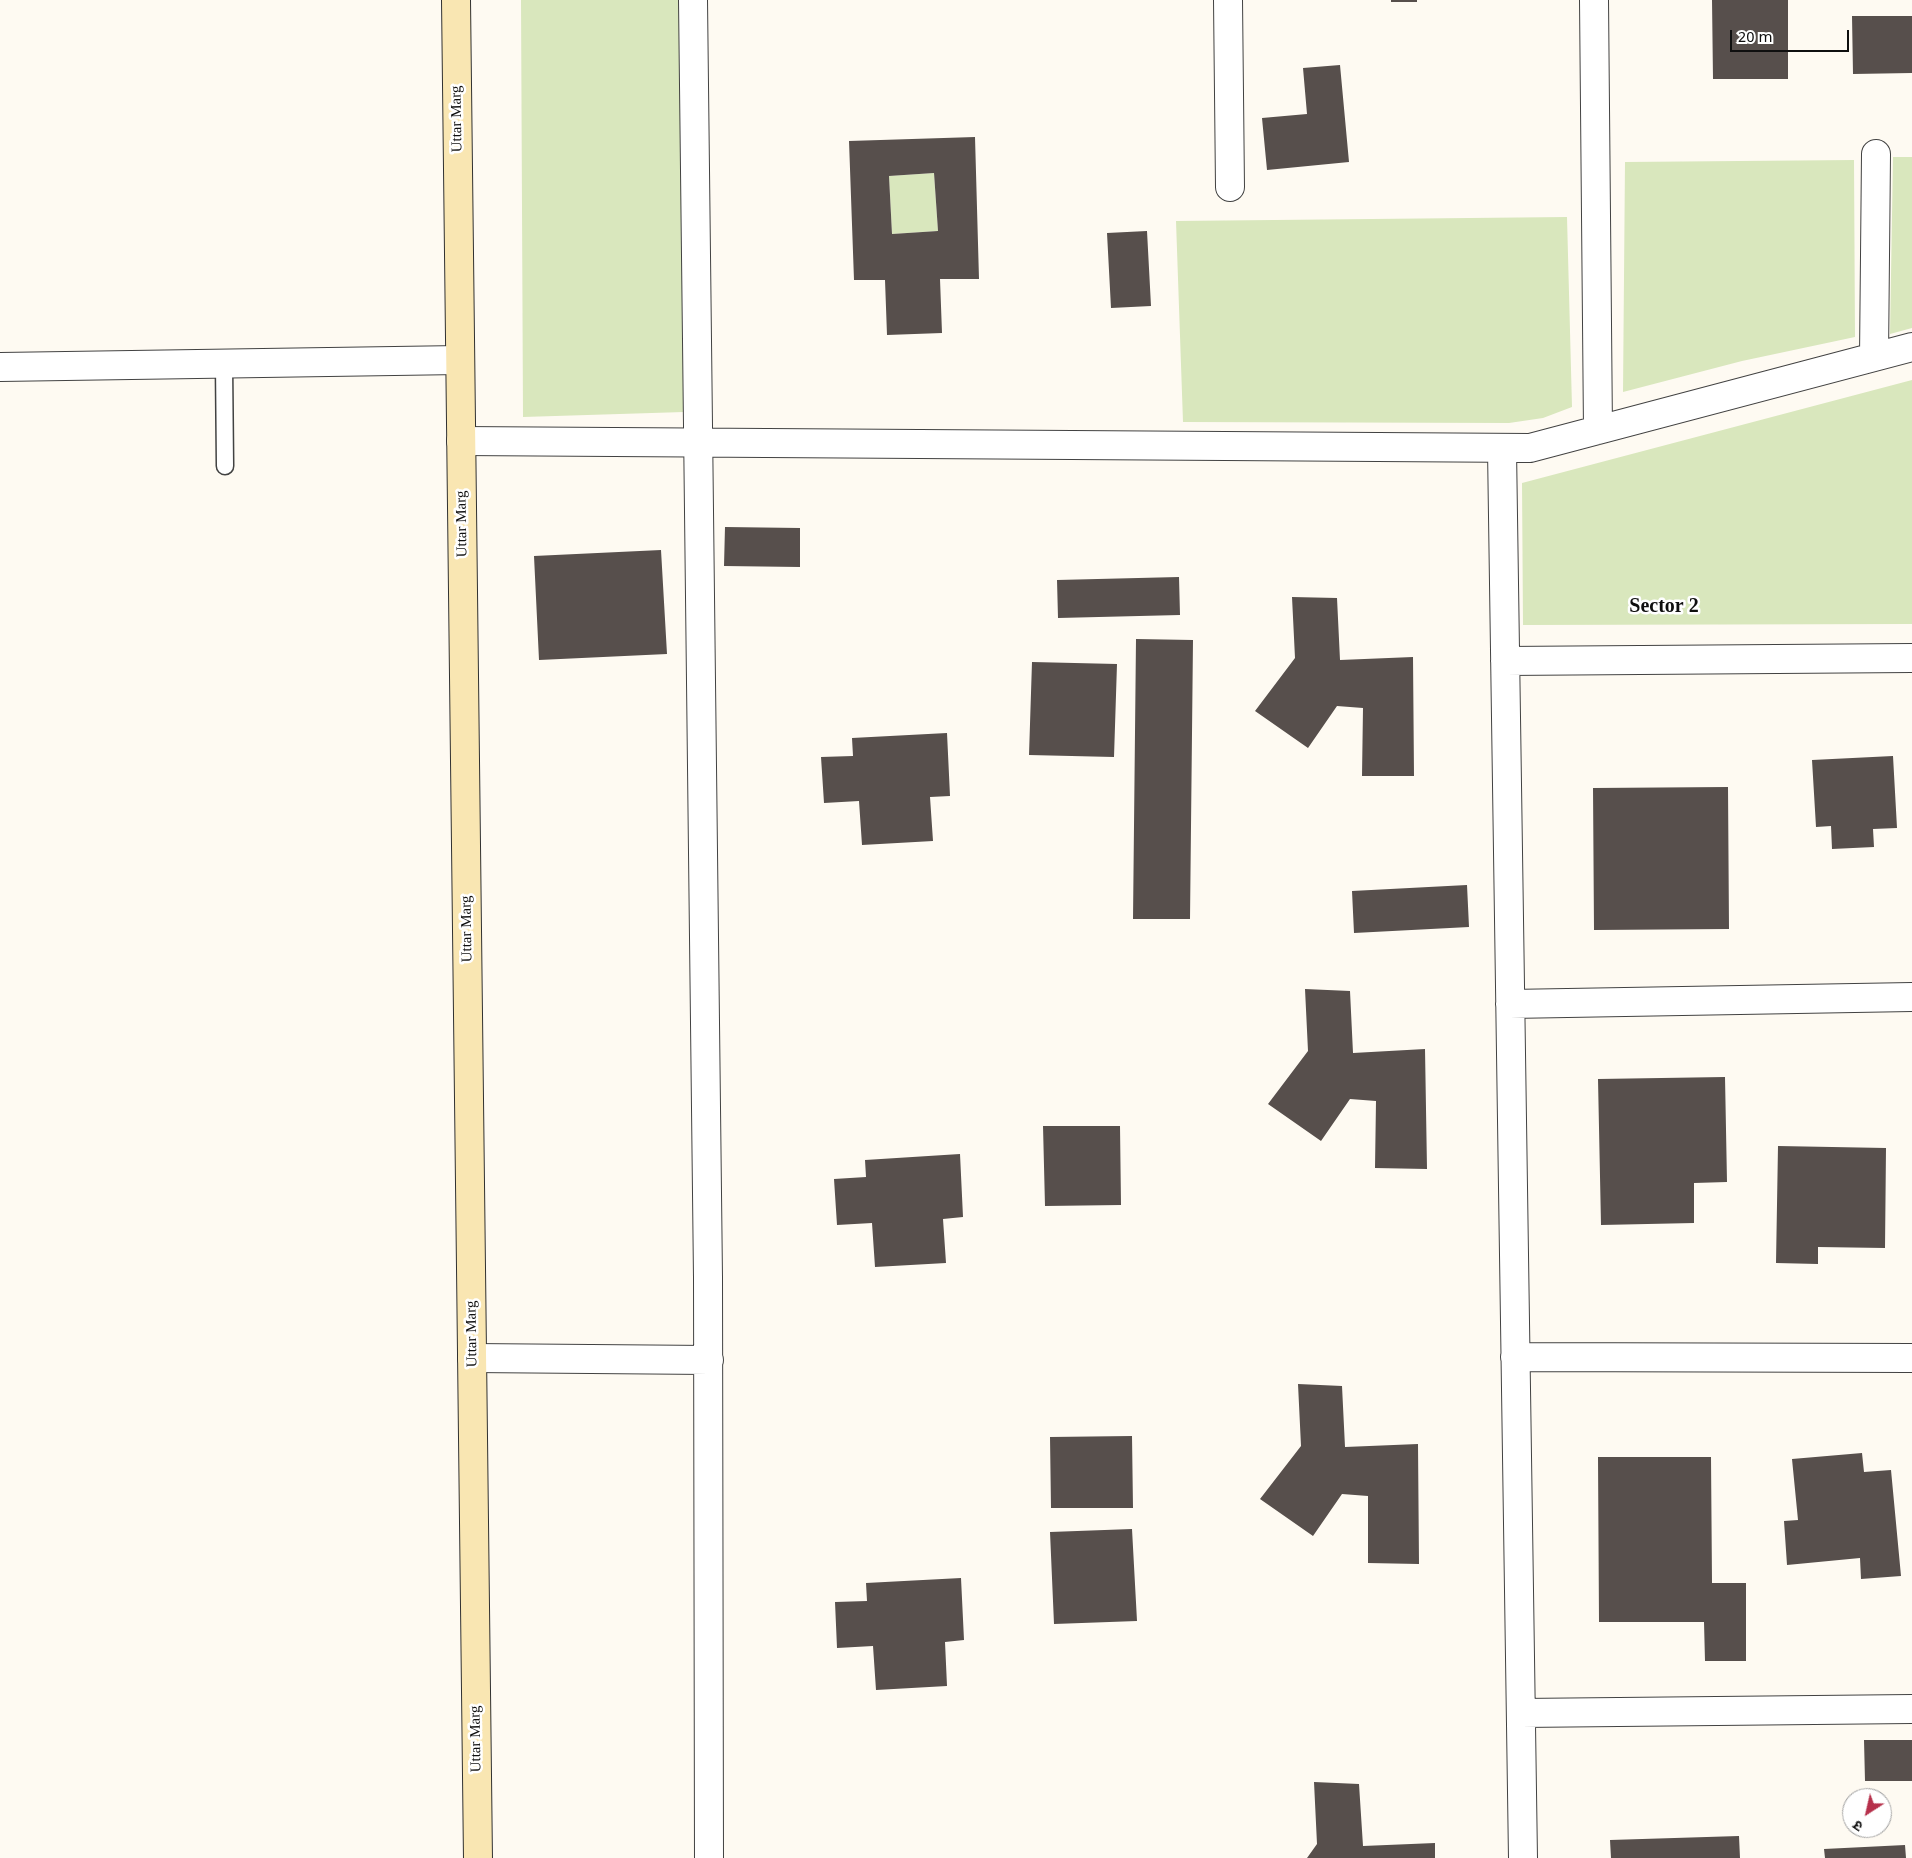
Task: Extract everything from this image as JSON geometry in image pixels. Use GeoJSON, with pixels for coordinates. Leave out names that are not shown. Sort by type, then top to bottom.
{"type":"FeatureCollection","features":[{"type":"Feature","properties":{"kind":"main road","name":"Uttar Marg"},"geometry":{"type":"LineString","coordinates":[[456,0],[478,1858]]}},
{"type":"Feature","properties":{"kind":"street"},"geometry":{"type":"LineString","coordinates":[[693,0],[709,1360],[709,1858]]}},
{"type":"Feature","properties":{"kind":"street"},"geometry":{"type":"LineString","coordinates":[[1228,0],[1230,187]]}},
{"type":"Feature","properties":{"kind":"street"},"geometry":{"type":"LineString","coordinates":[[1594,0],[1598,430]]}},
{"type":"Feature","properties":{"kind":"street"},"geometry":{"type":"LineString","coordinates":[[1874,357],[1876,154]]}},
{"type":"Feature","properties":{"kind":"street"},"geometry":{"type":"LineString","coordinates":[[462,440],[1530,448],[1912,346]]}},
{"type":"Feature","properties":{"kind":"street"},"geometry":{"type":"LineString","coordinates":[[0,367],[460,360]]}},
{"type":"Feature","properties":{"kind":"street"},"geometry":{"type":"LineString","coordinates":[[1502,449],[1523,1858]]}},
{"type":"Feature","properties":{"kind":"street"},"geometry":{"type":"LineString","coordinates":[[1505,661],[1912,658]]}},
{"type":"Feature","properties":{"kind":"street"},"geometry":{"type":"LineString","coordinates":[[1510,1004],[1912,997]]}},
{"type":"Feature","properties":{"kind":"street"},"geometry":{"type":"LineString","coordinates":[[1515,1357],[1912,1358]]}},
{"type":"Feature","properties":{"kind":"street"},"geometry":{"type":"LineString","coordinates":[[472,1358],[709,1360]]}},
{"type":"Feature","properties":{"kind":"street"},"geometry":{"type":"LineString","coordinates":[[1521,1713],[1912,1709]]}},
{"type":"Feature","properties":{"kind":"lane"},"geometry":{"type":"LineString","coordinates":[[224,364],[225,466]]}},
{"type":"Feature","properties":{"kind":"green space"},"geometry":{"type":"Polygon","coordinates":[[[521,0],[680,0],[684,412],[523,417],[521,0]]]}},
{"type":"Feature","properties":{"kind":"green space"},"geometry":{"type":"Polygon","coordinates":[[[1893,157],[1912,157],[1912,328],[1890,334],[1893,157]]]}},
{"type":"Feature","properties":{"kind":"green space"},"geometry":{"type":"Polygon","coordinates":[[[1854,160],[1855,337],[1742,361],[1623,392],[1625,162],[1854,160]]]}},
{"type":"Feature","properties":{"kind":"green space"},"geometry":{"type":"Polygon","coordinates":[[[934,173],[938,231],[892,234],[889,176],[934,173]]]}},
{"type":"Feature","properties":{"kind":"green space"},"geometry":{"type":"Polygon","coordinates":[[[1567,217],[1572,407],[1543,418],[1509,423],[1183,422],[1176,221],[1567,217]]]}},
{"type":"Feature","properties":{"kind":"green space"},"geometry":{"type":"Polygon","coordinates":[[[1912,380],[1912,624],[1523,625],[1522,483],[1912,380]]]}},
{"type":"Feature","properties":{"kind":"building"},"geometry":{"type":"Polygon","coordinates":[[[1391,0],[1417,0],[1417,2],[1391,2],[1391,0]]]}},
{"type":"Feature","properties":{"kind":"building"},"geometry":{"type":"Polygon","coordinates":[[[1712,0],[1788,0],[1788,79],[1713,79],[1712,0]]]}},
{"type":"Feature","properties":{"kind":"building"},"geometry":{"type":"Polygon","coordinates":[[[1852,16],[1912,16],[1912,73],[1853,74],[1852,16]]]}},
{"type":"Feature","properties":{"kind":"building"},"geometry":{"type":"Polygon","coordinates":[[[1340,65],[1349,162],[1267,170],[1262,118],[1307,114],[1303,68],[1340,65]]]}},
{"type":"Feature","properties":{"kind":"building"},"geometry":{"type":"Polygon","coordinates":[[[975,137],[979,279],[940,279],[942,333],[887,335],[885,280],[854,280],[849,141],[975,137]],[[934,173],[889,176],[892,234],[938,231],[934,173]]]}},
{"type":"Feature","properties":{"kind":"building"},"geometry":{"type":"Polygon","coordinates":[[[1147,231],[1151,306],[1111,308],[1107,233],[1147,231]]]}},
{"type":"Feature","properties":{"kind":"building"},"geometry":{"type":"Polygon","coordinates":[[[725,527],[800,528],[800,567],[724,566],[725,527]]]}},
{"type":"Feature","properties":{"kind":"building"},"geometry":{"type":"Polygon","coordinates":[[[661,550],[667,654],[539,660],[534,556],[661,550]]]}},
{"type":"Feature","properties":{"kind":"building"},"geometry":{"type":"Polygon","coordinates":[[[1179,577],[1180,615],[1058,618],[1057,580],[1179,577]]]}},
{"type":"Feature","properties":{"kind":"building"},"geometry":{"type":"Polygon","coordinates":[[[1292,597],[1337,598],[1340,660],[1413,657],[1414,776],[1362,776],[1363,708],[1337,706],[1308,748],[1255,711],[1295,658],[1292,597]]]}},
{"type":"Feature","properties":{"kind":"building"},"geometry":{"type":"Polygon","coordinates":[[[1136,639],[1193,640],[1190,919],[1133,919],[1136,639]]]}},
{"type":"Feature","properties":{"kind":"building"},"geometry":{"type":"Polygon","coordinates":[[[1032,662],[1117,664],[1114,757],[1029,755],[1032,662]]]}},
{"type":"Feature","properties":{"kind":"building"},"geometry":{"type":"Polygon","coordinates":[[[947,733],[950,796],[930,797],[933,841],[862,845],[859,801],[824,803],[821,757],[853,756],[852,738],[947,733]]]}},
{"type":"Feature","properties":{"kind":"building"},"geometry":{"type":"Polygon","coordinates":[[[1893,756],[1897,828],[1873,829],[1874,847],[1832,849],[1831,826],[1816,827],[1812,760],[1893,756]]]}},
{"type":"Feature","properties":{"kind":"building"},"geometry":{"type":"Polygon","coordinates":[[[1728,787],[1729,929],[1594,930],[1593,788],[1728,787]]]}},
{"type":"Feature","properties":{"kind":"building"},"geometry":{"type":"Polygon","coordinates":[[[1467,885],[1469,927],[1354,933],[1352,891],[1467,885]]]}},
{"type":"Feature","properties":{"kind":"building"},"geometry":{"type":"Polygon","coordinates":[[[1305,989],[1350,991],[1353,1053],[1425,1049],[1427,1169],[1375,1168],[1376,1101],[1350,1099],[1321,1141],[1268,1104],[1308,1051],[1305,989]]]}},
{"type":"Feature","properties":{"kind":"building"},"geometry":{"type":"Polygon","coordinates":[[[1725,1077],[1727,1182],[1694,1183],[1694,1223],[1601,1225],[1598,1079],[1725,1077]]]}},
{"type":"Feature","properties":{"kind":"building"},"geometry":{"type":"Polygon","coordinates":[[[1043,1126],[1120,1126],[1121,1205],[1045,1206],[1043,1126]]]}},
{"type":"Feature","properties":{"kind":"building"},"geometry":{"type":"Polygon","coordinates":[[[1778,1146],[1886,1148],[1885,1248],[1818,1247],[1818,1264],[1776,1263],[1778,1146]]]}},
{"type":"Feature","properties":{"kind":"building"},"geometry":{"type":"Polygon","coordinates":[[[960,1154],[963,1217],[943,1219],[946,1263],[875,1267],[872,1223],[837,1225],[834,1179],[866,1177],[865,1160],[960,1154]]]}},
{"type":"Feature","properties":{"kind":"building"},"geometry":{"type":"Polygon","coordinates":[[[1298,1384],[1342,1386],[1345,1447],[1418,1444],[1419,1564],[1368,1563],[1368,1496],[1342,1494],[1313,1536],[1260,1499],[1301,1446],[1298,1384]]]}},
{"type":"Feature","properties":{"kind":"building"},"geometry":{"type":"Polygon","coordinates":[[[1132,1436],[1133,1508],[1051,1508],[1050,1437],[1132,1436]]]}},
{"type":"Feature","properties":{"kind":"building"},"geometry":{"type":"Polygon","coordinates":[[[1862,1453],[1864,1472],[1891,1470],[1901,1576],[1861,1579],[1860,1558],[1787,1565],[1784,1521],[1798,1520],[1792,1459],[1862,1453]]]}},
{"type":"Feature","properties":{"kind":"building"},"geometry":{"type":"Polygon","coordinates":[[[1598,1457],[1711,1457],[1712,1583],[1746,1583],[1746,1661],[1705,1661],[1704,1622],[1599,1622],[1598,1457]]]}},
{"type":"Feature","properties":{"kind":"building"},"geometry":{"type":"Polygon","coordinates":[[[1132,1529],[1137,1621],[1054,1624],[1050,1532],[1132,1529]]]}},
{"type":"Feature","properties":{"kind":"building"},"geometry":{"type":"Polygon","coordinates":[[[961,1578],[964,1640],[945,1642],[947,1686],[876,1690],[873,1646],[837,1648],[835,1602],[867,1601],[866,1583],[961,1578]]]}},
{"type":"Feature","properties":{"kind":"building"},"geometry":{"type":"Polygon","coordinates":[[[1864,1740],[1912,1740],[1912,1781],[1865,1781],[1864,1740]]]}},
{"type":"Feature","properties":{"kind":"building"},"geometry":{"type":"Polygon","coordinates":[[[1314,1782],[1359,1784],[1363,1846],[1435,1843],[1435,1858],[1307,1858],[1317,1844],[1314,1782]]]}},
{"type":"Feature","properties":{"kind":"building"},"geometry":{"type":"Polygon","coordinates":[[[1739,1836],[1740,1858],[1611,1858],[1610,1840],[1739,1836]]]}},
{"type":"Feature","properties":{"kind":"building"},"geometry":{"type":"Polygon","coordinates":[[[1905,1845],[1906,1858],[1825,1858],[1824,1849],[1905,1845]]]}},
{"type":"Feature","properties":{"kind":"district","name":"Sector 2"},"geometry":{"type":"Point","coordinates":[1664,607]}}]}
